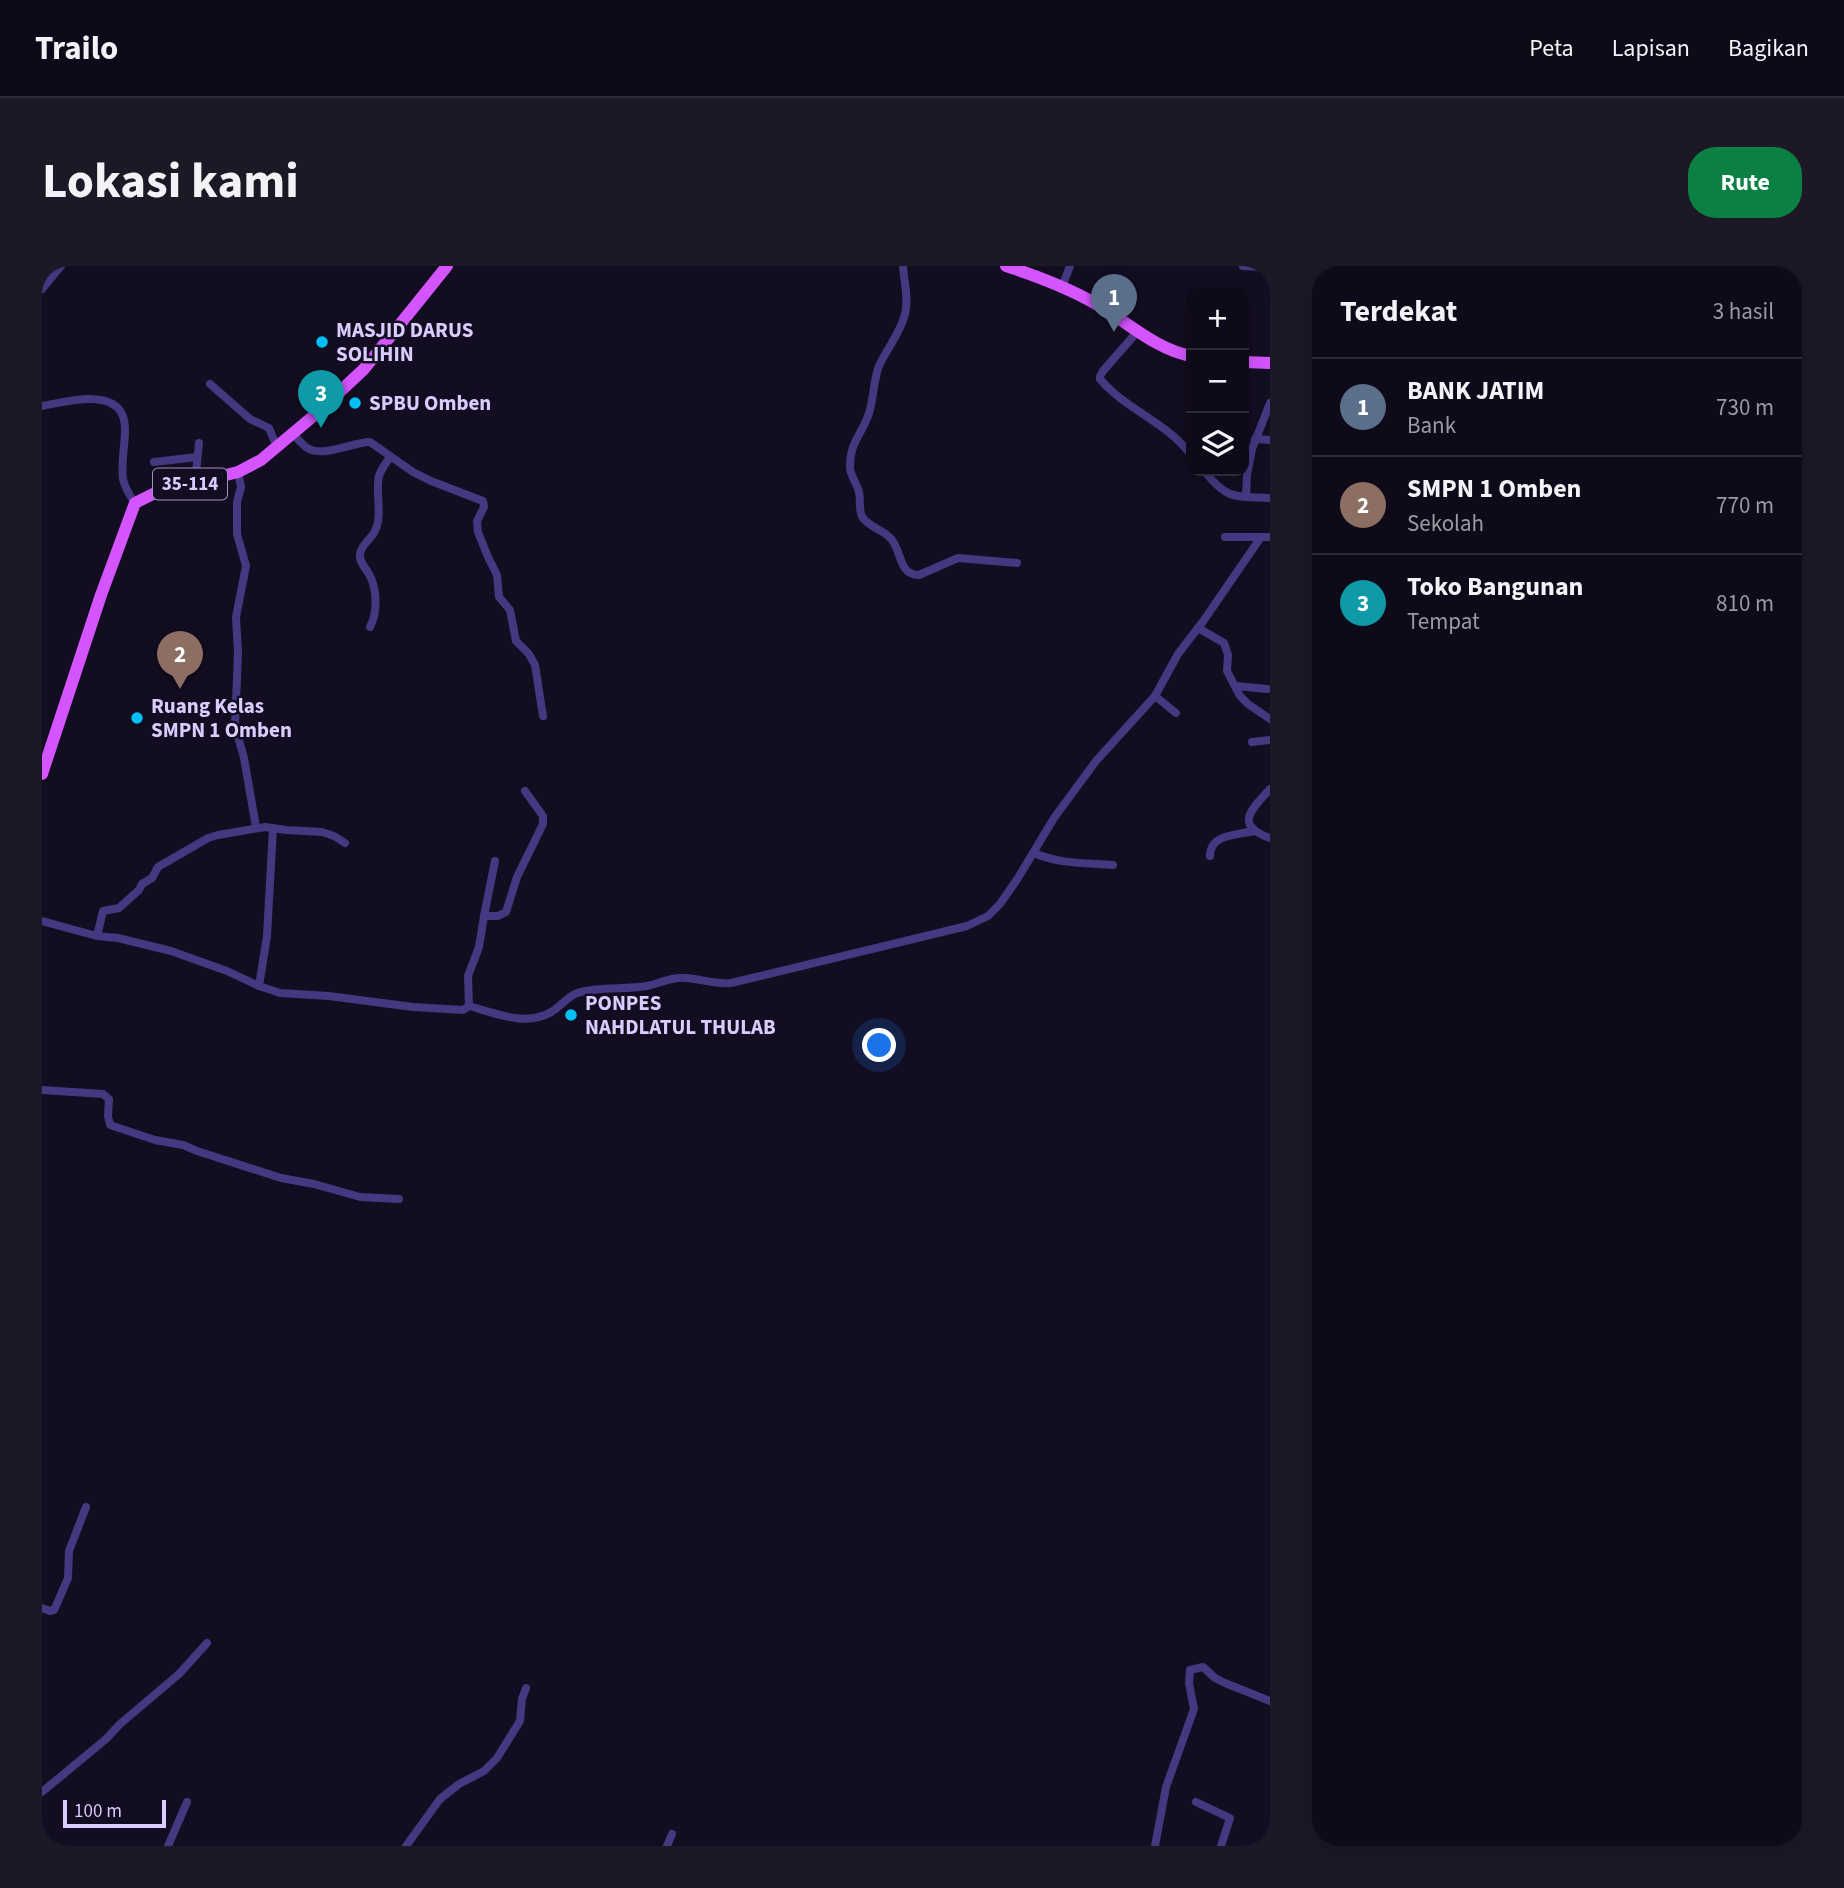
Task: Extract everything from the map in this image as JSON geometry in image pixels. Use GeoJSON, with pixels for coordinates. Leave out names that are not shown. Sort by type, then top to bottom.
{"type":"FeatureCollection","features":[{"type":"Feature","properties":{"kind":"main road","name":"35-114"},"geometry":{"type":"LineString","coordinates":[[42,774],[46,751],[135,503],[155,493],[237,472],[261,460],[364,369],[447,266]]}},
{"type":"Feature","properties":{"kind":"main road"},"geometry":{"type":"LineString","coordinates":[[1006,266],[1062,287],[1105,309],[1165,348],[1186,354]]}},
{"type":"Feature","properties":{"kind":"main road"},"geometry":{"type":"LineString","coordinates":[[1249,362],[1270,363]]}},
{"type":"Feature","properties":{"kind":"street"},"geometry":{"type":"LineString","coordinates":[[42,289],[61,266]]}},
{"type":"Feature","properties":{"kind":"street"},"geometry":{"type":"LineString","coordinates":[[903,266],[907,295],[906,312],[894,341],[880,363],[870,411],[852,450],[850,470],[859,492],[861,515],[889,536],[898,549],[903,567],[913,575],[919,575],[958,558],[1017,563]]}},
{"type":"Feature","properties":{"kind":"street"},"geometry":{"type":"LineString","coordinates":[[1062,287],[1070,266]]}},
{"type":"Feature","properties":{"kind":"street"},"geometry":{"type":"LineString","coordinates":[[1243,266],[1265,268]]}},
{"type":"Feature","properties":{"kind":"street"},"geometry":{"type":"LineString","coordinates":[[1138,331],[1103,371],[1100,379],[1120,398],[1172,433],[1186,448]]}},
{"type":"Feature","properties":{"kind":"street"},"geometry":{"type":"LineString","coordinates":[[210,384],[250,419],[270,428],[277,447]]}},
{"type":"Feature","properties":{"kind":"street"},"geometry":{"type":"LineString","coordinates":[[42,405],[94,399],[109,402],[121,410],[125,421],[123,481],[135,503]]}},
{"type":"Feature","properties":{"kind":"street"},"geometry":{"type":"LineString","coordinates":[[1246,497],[1255,439],[1270,403]]}},
{"type":"Feature","properties":{"kind":"street"},"geometry":{"type":"LineString","coordinates":[[293,433],[306,447],[314,451],[370,442],[431,481],[483,501],[484,506],[477,521],[478,532],[497,575],[499,597],[510,610],[516,641],[529,654],[535,665],[544,716]]}},
{"type":"Feature","properties":{"kind":"street"},"geometry":{"type":"LineString","coordinates":[[1255,439],[1270,440]]}},
{"type":"Feature","properties":{"kind":"street"},"geometry":{"type":"LineString","coordinates":[[195,482],[199,443]]}},
{"type":"Feature","properties":{"kind":"street"},"geometry":{"type":"LineString","coordinates":[[154,462],[198,457]]}},
{"type":"Feature","properties":{"kind":"street"},"geometry":{"type":"LineString","coordinates":[[370,627],[373,621],[375,590],[361,562],[360,554],[376,530],[380,473],[390,457]]}},
{"type":"Feature","properties":{"kind":"street"},"geometry":{"type":"LineString","coordinates":[[237,472],[241,487],[237,502],[237,534],[246,566],[236,617],[238,678],[234,726],[244,758],[256,827]]}},
{"type":"Feature","properties":{"kind":"street"},"geometry":{"type":"LineString","coordinates":[[1208,476],[1218,488],[1232,496],[1270,498]]}},
{"type":"Feature","properties":{"kind":"street"},"geometry":{"type":"LineString","coordinates":[[1225,537],[1266,537]]}},
{"type":"Feature","properties":{"kind":"street"},"geometry":{"type":"LineString","coordinates":[[42,921],[97,936],[118,938],[171,951],[280,993],[329,996],[413,1007],[463,1010],[469,1006],[526,1019],[550,1013],[578,993],[647,986],[676,978],[731,983],[967,926],[982,920],[995,910],[1034,853],[1059,810],[1096,761],[1155,696],[1178,654],[1266,537]]}},
{"type":"Feature","properties":{"kind":"street"},"geometry":{"type":"LineString","coordinates":[[1198,628],[1224,643],[1228,654],[1227,671],[1243,700],[1270,719]]}},
{"type":"Feature","properties":{"kind":"street"},"geometry":{"type":"LineString","coordinates":[[1236,686],[1267,689]]}},
{"type":"Feature","properties":{"kind":"street"},"geometry":{"type":"LineString","coordinates":[[1155,696],[1176,713]]}},
{"type":"Feature","properties":{"kind":"street"},"geometry":{"type":"LineString","coordinates":[[1252,742],[1270,740]]}},
{"type":"Feature","properties":{"kind":"street"},"geometry":{"type":"LineString","coordinates":[[1270,789],[1249,816],[1249,825],[1254,831],[1270,838]]}},
{"type":"Feature","properties":{"kind":"street"},"geometry":{"type":"LineString","coordinates":[[484,916],[498,916],[506,912],[517,877],[543,824],[543,816],[525,791]]}},
{"type":"Feature","properties":{"kind":"street"},"geometry":{"type":"LineString","coordinates":[[97,936],[103,911],[122,906],[142,884],[152,878],[158,867],[208,838],[256,827],[322,832],[345,844]]}},
{"type":"Feature","properties":{"kind":"street"},"geometry":{"type":"LineString","coordinates":[[259,986],[267,936],[273,828]]}},
{"type":"Feature","properties":{"kind":"street"},"geometry":{"type":"LineString","coordinates":[[1210,856],[1211,847],[1216,840],[1254,831]]}},
{"type":"Feature","properties":{"kind":"street"},"geometry":{"type":"LineString","coordinates":[[1034,853],[1068,863],[1113,865]]}},
{"type":"Feature","properties":{"kind":"street"},"geometry":{"type":"LineString","coordinates":[[469,1006],[468,976],[479,947],[495,861]]}},
{"type":"Feature","properties":{"kind":"street"},"geometry":{"type":"LineString","coordinates":[[42,1090],[103,1094],[109,1099],[110,1125],[155,1140],[183,1144],[281,1178],[360,1197],[400,1199]]}},
{"type":"Feature","properties":{"kind":"street"},"geometry":{"type":"LineString","coordinates":[[42,1608],[50,1611],[56,1606],[68,1578],[69,1551],[86,1507]]}},
{"type":"Feature","properties":{"kind":"street"},"geometry":{"type":"LineString","coordinates":[[42,1792],[179,1674],[207,1643]]}},
{"type":"Feature","properties":{"kind":"street"},"geometry":{"type":"LineString","coordinates":[[1155,1846],[1171,1769],[1194,1709],[1190,1671],[1203,1667],[1224,1683],[1270,1700]]}},
{"type":"Feature","properties":{"kind":"street"},"geometry":{"type":"LineString","coordinates":[[407,1846],[440,1799],[458,1784],[484,1771],[497,1758],[520,1721],[526,1688]]}},
{"type":"Feature","properties":{"kind":"street"},"geometry":{"type":"LineString","coordinates":[[168,1846],[187,1802]]}},
{"type":"Feature","properties":{"kind":"street"},"geometry":{"type":"LineString","coordinates":[[1196,1802],[1230,1818],[1221,1846]]}},
{"type":"Feature","properties":{"kind":"street"},"geometry":{"type":"LineString","coordinates":[[667,1846],[672,1834]]}},
{"type":"Feature","properties":{"kind":"place","name":"BANK JATIM"},"geometry":{"type":"Point","coordinates":[1114,332]}},
{"type":"Feature","properties":{"kind":"place","name":"MASJID DARUS SOLIHIN"},"geometry":{"type":"Point","coordinates":[322,342]}},
{"type":"Feature","properties":{"kind":"place","name":"SPBU Omben"},"geometry":{"type":"Point","coordinates":[355,403]}},
{"type":"Feature","properties":{"kind":"place","name":"Toko Bangunan"},"geometry":{"type":"Point","coordinates":[321,428]}},
{"type":"Feature","properties":{"kind":"place","name":"SMPN 1 Omben"},"geometry":{"type":"Point","coordinates":[180,689]}},
{"type":"Feature","properties":{"kind":"place","name":"Ruang Kelas SMPN 1 Omben"},"geometry":{"type":"Point","coordinates":[137,718]}},
{"type":"Feature","properties":{"kind":"place","name":"PONPES NAHDLATUL THULAB"},"geometry":{"type":"Point","coordinates":[571,1015]}}]}
